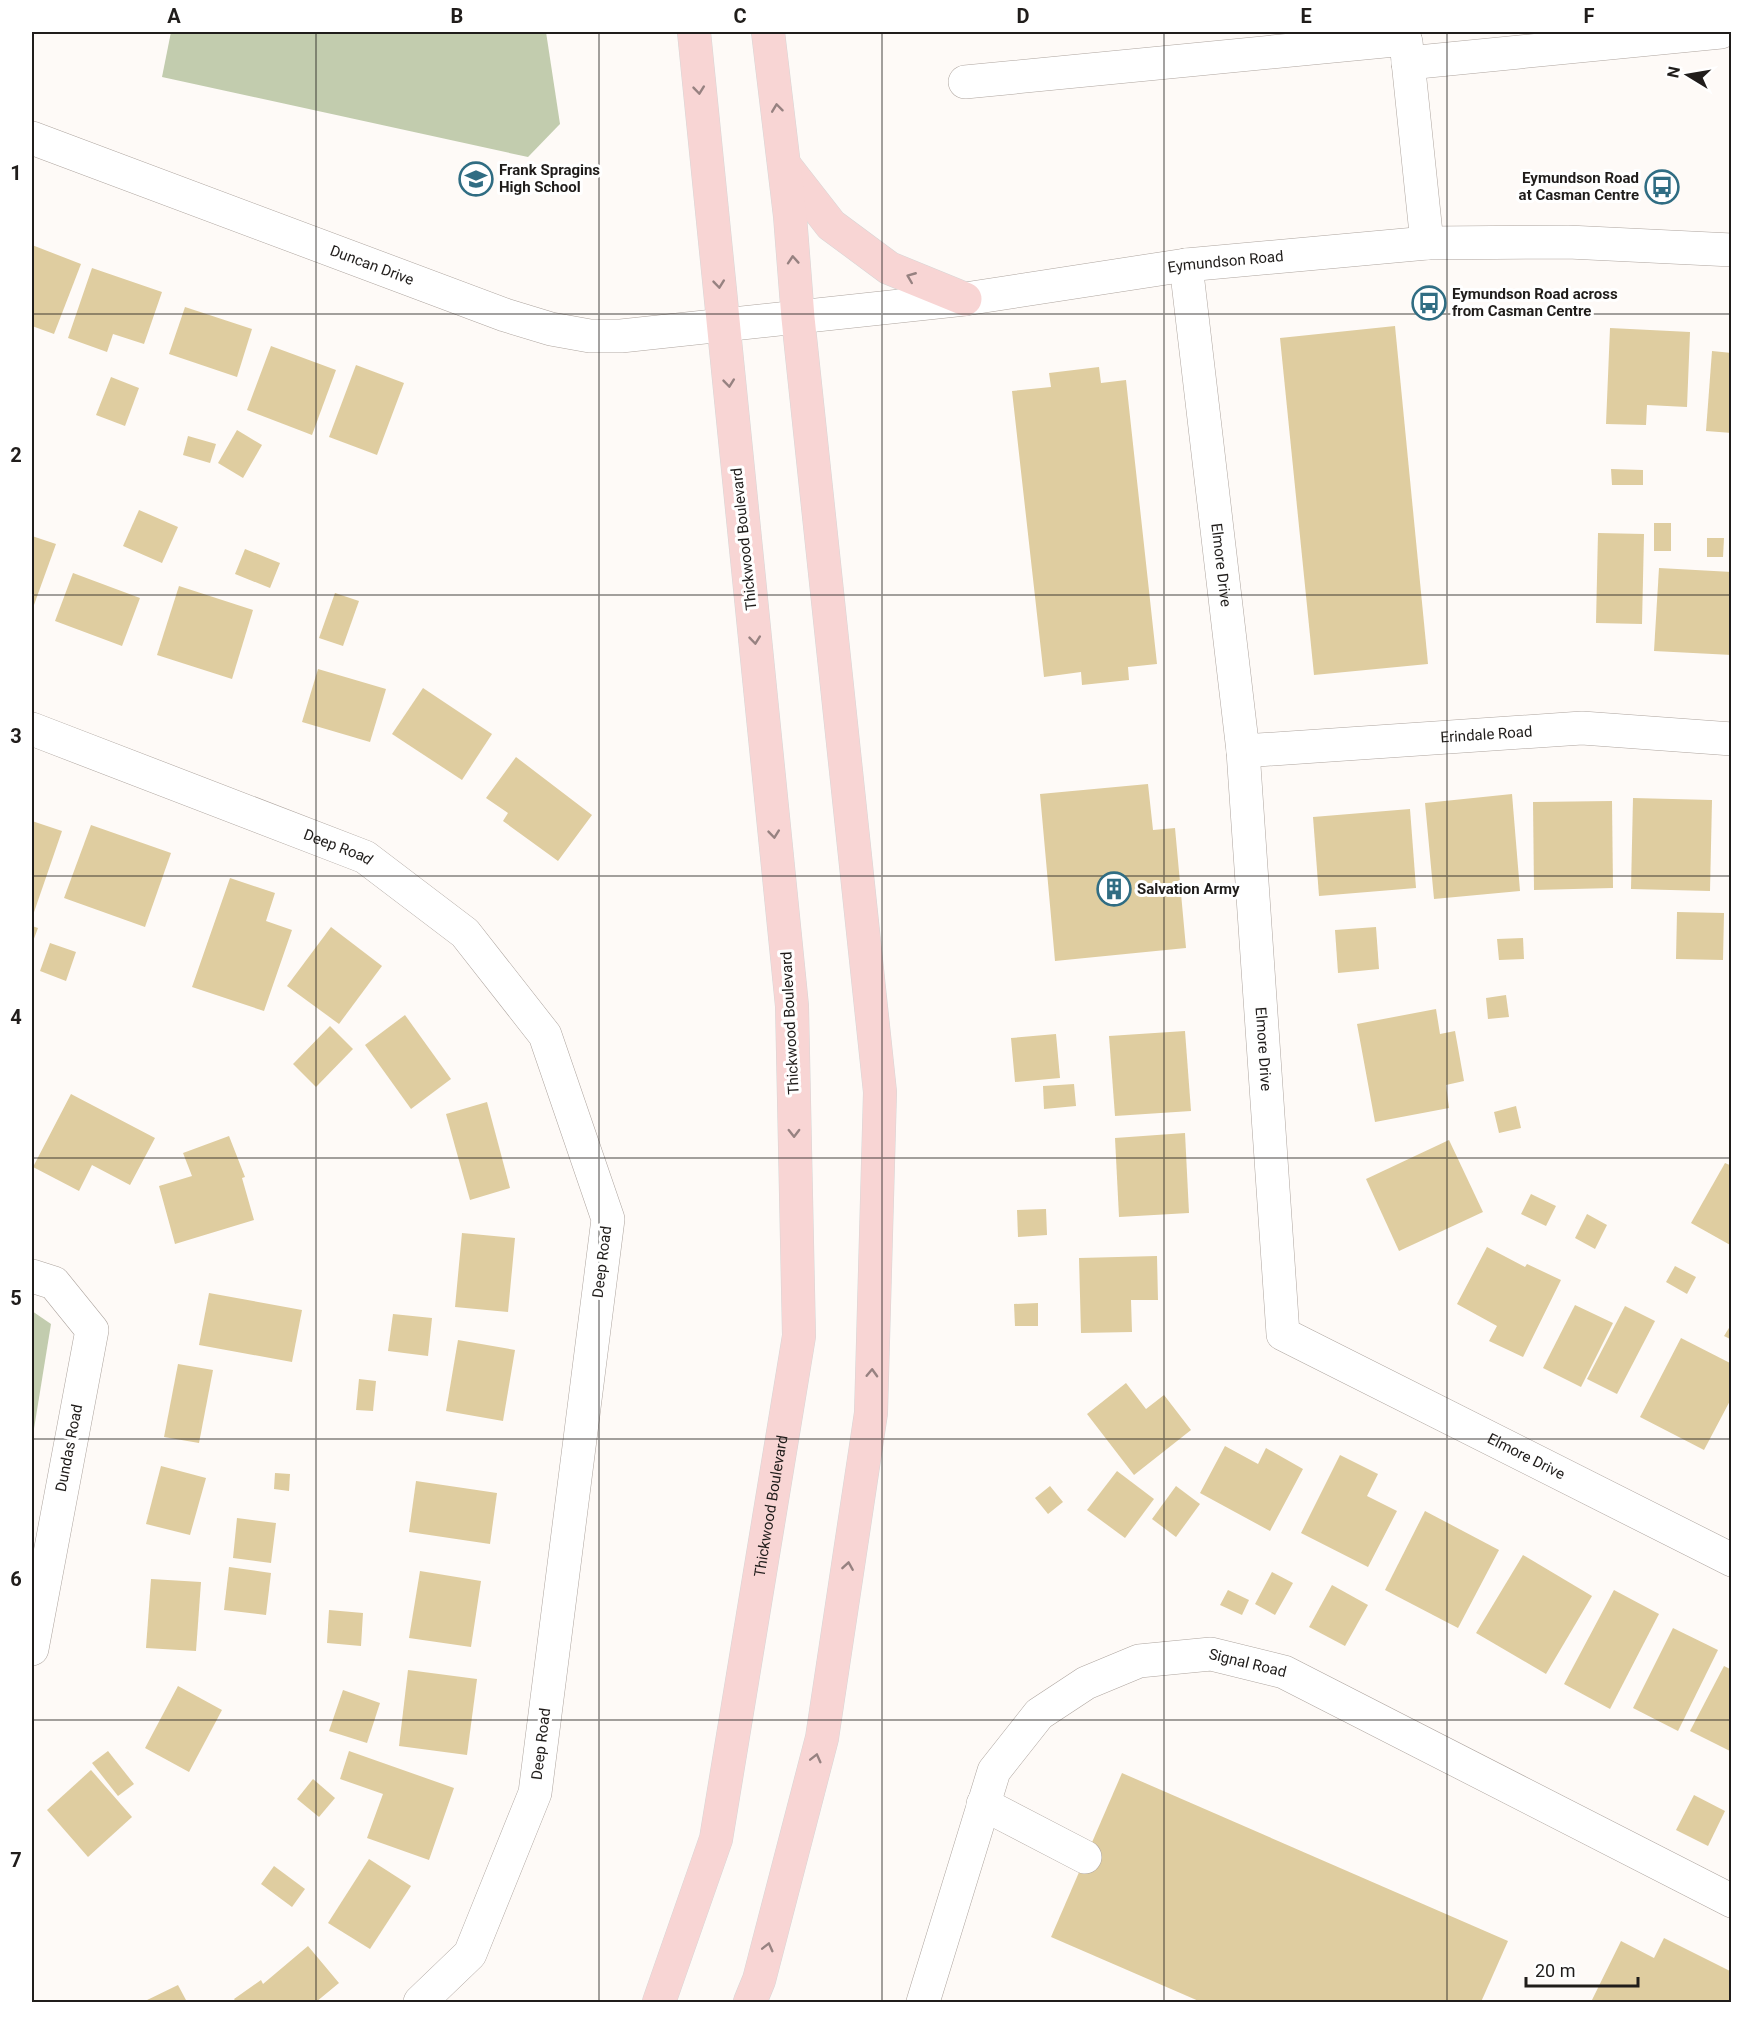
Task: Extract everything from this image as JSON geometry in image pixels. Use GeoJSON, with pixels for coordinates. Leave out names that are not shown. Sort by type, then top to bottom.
{"type":"FeatureCollection","features":[{"type":"Feature","properties":{"kind":"main road","name":"Thickwood Boulevard"},"geometry":{"type":"LineString","coordinates":[[659,2002],[716,1839],[799,1336],[792,1006],[694,32]]}},
{"type":"Feature","properties":{"kind":"main road"},"geometry":{"type":"LineString","coordinates":[[750,2002],[759,1980],[822,1738],[871,1413],[880,1092],[798,318],[785,166],[768,32]]}},
{"type":"Feature","properties":{"kind":"main road"},"geometry":{"type":"LineString","coordinates":[[785,166],[831,225],[889,268],[965,299]]}},
{"type":"Feature","properties":{"kind":"street"},"geometry":{"type":"LineString","coordinates":[[965,82],[1406,44],[1721,32]]}},
{"type":"Feature","properties":{"kind":"street"},"geometry":{"type":"LineString","coordinates":[[1406,44],[1427,243]]}},
{"type":"Feature","properties":{"kind":"street","name":"Duncan Drive"},"geometry":{"type":"LineString","coordinates":[[32,138],[505,315],[551,329],[590,336],[621,336],[723,325]]}},
{"type":"Feature","properties":{"kind":"street","name":"Eymundson Road"},"geometry":{"type":"LineString","coordinates":[[723,325],[965,299],[1186,265],[1427,243],[1568,242],[1731,250]]}},
{"type":"Feature","properties":{"kind":"street","name":"Elmore Drive"},"geometry":{"type":"LineString","coordinates":[[1186,265],[1243,751],[1283,1334],[1731,1560]]}},
{"type":"Feature","properties":{"kind":"street","name":"Erindale Road"},"geometry":{"type":"LineString","coordinates":[[1243,751],[1582,728],[1731,739]]}},
{"type":"Feature","properties":{"kind":"street","name":"Deep Road"},"geometry":{"type":"LineString","coordinates":[[32,729],[365,857],[465,933],[545,1035],[608,1219],[535,1793],[470,1954],[420,2002]]}},
{"type":"Feature","properties":{"kind":"street","name":"Dundas Road"},"geometry":{"type":"LineString","coordinates":[[32,1276],[54,1283],[92,1330],[32,1649]]}},
{"type":"Feature","properties":{"kind":"street","name":"Signal Road"},"geometry":{"type":"LineString","coordinates":[[923,2002],[994,1771],[1039,1714],[1086,1683],[1140,1661],[1211,1654],[1284,1672],[1731,1901]]}},
{"type":"Feature","properties":{"kind":"street"},"geometry":{"type":"LineString","coordinates":[[983,1804],[1085,1857]]}},
{"type":"Feature","properties":{"kind":"green space"},"geometry":{"type":"Polygon","coordinates":[[[171,32],[546,32],[560,124],[528,157],[162,77],[171,32]]]}},
{"type":"Feature","properties":{"kind":"green space"},"geometry":{"type":"Polygon","coordinates":[[[32,1311],[51,1324],[32,1441],[32,1311]]]}},
{"type":"Feature","properties":{"kind":"building"},"geometry":{"type":"Polygon","coordinates":[[[32,245],[81,264],[54,334],[32,326],[32,245]]]}},
{"type":"Feature","properties":{"kind":"building"},"geometry":{"type":"Polygon","coordinates":[[[92,268],[162,292],[144,344],[113,334],[107,352],[68,338],[92,268]]]}},
{"type":"Feature","properties":{"kind":"building"},"geometry":{"type":"Polygon","coordinates":[[[185,307],[252,329],[237,377],[169,354],[185,307]]]}},
{"type":"Feature","properties":{"kind":"building"},"geometry":{"type":"Polygon","coordinates":[[[1395,326],[1428,664],[1314,675],[1280,338],[1395,326]]]}},
{"type":"Feature","properties":{"kind":"building"},"geometry":{"type":"Polygon","coordinates":[[[1610,328],[1690,332],[1687,407],[1647,405],[1646,425],[1606,424],[1610,328]]]}},
{"type":"Feature","properties":{"kind":"building"},"geometry":{"type":"Polygon","coordinates":[[[271,346],[336,370],[312,435],[247,410],[271,346]]]}},
{"type":"Feature","properties":{"kind":"building"},"geometry":{"type":"Polygon","coordinates":[[[1712,351],[1732,353],[1732,433],[1706,431],[1712,351]]]}},
{"type":"Feature","properties":{"kind":"building"},"geometry":{"type":"Polygon","coordinates":[[[356,365],[404,383],[377,455],[329,437],[356,365]]]}},
{"type":"Feature","properties":{"kind":"building"},"geometry":{"type":"Polygon","coordinates":[[[1099,367],[1101,383],[1126,380],[1157,664],[1128,667],[1129,680],[1082,685],[1081,672],[1044,677],[1012,391],[1051,387],[1049,373],[1099,367]]]}},
{"type":"Feature","properties":{"kind":"building"},"geometry":{"type":"Polygon","coordinates":[[[111,377],[139,388],[125,426],[96,415],[111,377]]]}},
{"type":"Feature","properties":{"kind":"building"},"geometry":{"type":"Polygon","coordinates":[[[237,430],[262,445],[243,478],[218,463],[237,430]]]}},
{"type":"Feature","properties":{"kind":"building"},"geometry":{"type":"Polygon","coordinates":[[[188,436],[216,444],[210,463],[183,455],[188,436]]]}},
{"type":"Feature","properties":{"kind":"building"},"geometry":{"type":"Polygon","coordinates":[[[1611,469],[1643,470],[1643,485],[1612,485],[1611,469]]]}},
{"type":"Feature","properties":{"kind":"building"},"geometry":{"type":"Polygon","coordinates":[[[139,510],[178,527],[162,563],[123,546],[139,510]]]}},
{"type":"Feature","properties":{"kind":"building"},"geometry":{"type":"Polygon","coordinates":[[[1654,523],[1671,523],[1671,551],[1654,551],[1654,523]]]}},
{"type":"Feature","properties":{"kind":"building"},"geometry":{"type":"Polygon","coordinates":[[[1598,533],[1644,534],[1642,624],[1596,623],[1598,533]]]}},
{"type":"Feature","properties":{"kind":"building"},"geometry":{"type":"Polygon","coordinates":[[[32,536],[56,544],[34,605],[32,604],[32,536]]]}},
{"type":"Feature","properties":{"kind":"building"},"geometry":{"type":"Polygon","coordinates":[[[1707,538],[1724,538],[1723,557],[1707,557],[1707,538]]]}},
{"type":"Feature","properties":{"kind":"building"},"geometry":{"type":"Polygon","coordinates":[[[245,549],[280,563],[270,588],[235,574],[245,549]]]}},
{"type":"Feature","properties":{"kind":"building"},"geometry":{"type":"Polygon","coordinates":[[[1659,568],[1732,572],[1732,655],[1654,651],[1659,568]]]}},
{"type":"Feature","properties":{"kind":"building"},"geometry":{"type":"Polygon","coordinates":[[[73,573],[140,598],[122,646],[55,621],[73,573]]]}},
{"type":"Feature","properties":{"kind":"building"},"geometry":{"type":"Polygon","coordinates":[[[179,586],[253,610],[232,679],[157,655],[179,586]]]}},
{"type":"Feature","properties":{"kind":"building"},"geometry":{"type":"Polygon","coordinates":[[[335,593],[359,601],[343,646],[319,638],[335,593]]]}},
{"type":"Feature","properties":{"kind":"building"},"geometry":{"type":"Polygon","coordinates":[[[318,669],[386,689],[370,742],[302,722],[318,669]]]}},
{"type":"Feature","properties":{"kind":"building"},"geometry":{"type":"Polygon","coordinates":[[[423,688],[492,734],[462,780],[392,734],[423,688]]]}},
{"type":"Feature","properties":{"kind":"building"},"geometry":{"type":"Polygon","coordinates":[[[516,757],[592,815],[558,861],[503,821],[508,813],[486,798],[516,757]]]}},
{"type":"Feature","properties":{"kind":"building","name":"Salvation Army"},"geometry":{"type":"Polygon","coordinates":[[[1148,784],[1153,830],[1175,828],[1186,948],[1055,961],[1040,794],[1148,784]]]}},
{"type":"Feature","properties":{"kind":"building"},"geometry":{"type":"Polygon","coordinates":[[[1512,794],[1520,891],[1434,899],[1425,803],[1512,794]]]}},
{"type":"Feature","properties":{"kind":"building"},"geometry":{"type":"Polygon","coordinates":[[[1633,798],[1712,800],[1710,891],[1631,889],[1633,798]]]}},
{"type":"Feature","properties":{"kind":"building"},"geometry":{"type":"Polygon","coordinates":[[[1612,801],[1613,888],[1534,890],[1533,802],[1612,801]]]}},
{"type":"Feature","properties":{"kind":"building"},"geometry":{"type":"Polygon","coordinates":[[[1410,809],[1416,888],[1319,896],[1313,817],[1410,809]]]}},
{"type":"Feature","properties":{"kind":"building"},"geometry":{"type":"Polygon","coordinates":[[[32,821],[62,831],[32,918],[32,821]]]}},
{"type":"Feature","properties":{"kind":"building"},"geometry":{"type":"Polygon","coordinates":[[[91,825],[171,853],[145,927],[64,898],[91,825]]]}},
{"type":"Feature","properties":{"kind":"building"},"geometry":{"type":"Polygon","coordinates":[[[230,878],[275,893],[266,921],[292,930],[264,1011],[192,987],[230,878]]]}},
{"type":"Feature","properties":{"kind":"building"},"geometry":{"type":"Polygon","coordinates":[[[1677,912],[1724,913],[1723,960],[1676,959],[1677,912]]]}},
{"type":"Feature","properties":{"kind":"building"},"geometry":{"type":"Polygon","coordinates":[[[32,926],[38,928],[32,944],[32,926]]]}},
{"type":"Feature","properties":{"kind":"building"},"geometry":{"type":"Polygon","coordinates":[[[331,927],[382,966],[339,1024],[287,986],[331,927]]]}},
{"type":"Feature","properties":{"kind":"building"},"geometry":{"type":"Polygon","coordinates":[[[1376,927],[1379,969],[1338,973],[1335,930],[1376,927]]]}},
{"type":"Feature","properties":{"kind":"building"},"geometry":{"type":"Polygon","coordinates":[[[1523,938],[1524,959],[1499,960],[1497,939],[1523,938]]]}},
{"type":"Feature","properties":{"kind":"building"},"geometry":{"type":"Polygon","coordinates":[[[50,943],[76,952],[66,981],[40,971],[50,943]]]}},
{"type":"Feature","properties":{"kind":"building"},"geometry":{"type":"Polygon","coordinates":[[[1506,995],[1509,1017],[1488,1019],[1486,998],[1506,995]]]}},
{"type":"Feature","properties":{"kind":"building"},"geometry":{"type":"Polygon","coordinates":[[[1436,1009],[1440,1034],[1455,1031],[1464,1081],[1446,1085],[1449,1108],[1375,1122],[1357,1024],[1436,1009]]]}},
{"type":"Feature","properties":{"kind":"building"},"geometry":{"type":"Polygon","coordinates":[[[405,1015],[451,1079],[411,1109],[365,1045],[405,1015]]]}},
{"type":"Feature","properties":{"kind":"building"},"geometry":{"type":"Polygon","coordinates":[[[330,1026],[353,1049],[316,1087],[293,1064],[330,1026]]]}},
{"type":"Feature","properties":{"kind":"building"},"geometry":{"type":"Polygon","coordinates":[[[1185,1031],[1191,1111],[1115,1116],[1109,1036],[1185,1031]]]}},
{"type":"Feature","properties":{"kind":"building"},"geometry":{"type":"Polygon","coordinates":[[[1056,1034],[1060,1078],[1015,1082],[1011,1038],[1056,1034]]]}},
{"type":"Feature","properties":{"kind":"building"},"geometry":{"type":"Polygon","coordinates":[[[1074,1084],[1076,1106],[1044,1109],[1043,1086],[1074,1084]]]}},
{"type":"Feature","properties":{"kind":"building"},"geometry":{"type":"Polygon","coordinates":[[[71,1094],[155,1138],[130,1185],[92,1165],[79,1191],[33,1167],[71,1094]]]}},
{"type":"Feature","properties":{"kind":"building"},"geometry":{"type":"Polygon","coordinates":[[[487,1102],[510,1188],[470,1200],[446,1114],[487,1102]]]}},
{"type":"Feature","properties":{"kind":"building"},"geometry":{"type":"Polygon","coordinates":[[[1516,1106],[1521,1128],[1499,1133],[1494,1112],[1516,1106]]]}},
{"type":"Feature","properties":{"kind":"building"},"geometry":{"type":"Polygon","coordinates":[[[1185,1133],[1189,1213],[1119,1217],[1115,1138],[1185,1133]]]}},
{"type":"Feature","properties":{"kind":"building"},"geometry":{"type":"Polygon","coordinates":[[[229,1136],[245,1177],[242,1178],[254,1220],[175,1244],[159,1186],[192,1176],[183,1153],[229,1136]]]}},
{"type":"Feature","properties":{"kind":"building"},"geometry":{"type":"Polygon","coordinates":[[[1449,1140],[1483,1212],[1399,1251],[1366,1179],[1449,1140]]]}},
{"type":"Feature","properties":{"kind":"building"},"geometry":{"type":"Polygon","coordinates":[[[1725,1163],[1732,1166],[1732,1246],[1691,1223],[1725,1163]]]}},
{"type":"Feature","properties":{"kind":"building"},"geometry":{"type":"Polygon","coordinates":[[[1531,1194],[1556,1206],[1546,1226],[1521,1214],[1531,1194]]]}},
{"type":"Feature","properties":{"kind":"building"},"geometry":{"type":"Polygon","coordinates":[[[1046,1209],[1047,1235],[1018,1237],[1017,1210],[1046,1209]]]}},
{"type":"Feature","properties":{"kind":"building"},"geometry":{"type":"Polygon","coordinates":[[[1587,1214],[1607,1225],[1595,1249],[1575,1238],[1587,1214]]]}},
{"type":"Feature","properties":{"kind":"building"},"geometry":{"type":"Polygon","coordinates":[[[462,1233],[515,1238],[508,1312],[455,1307],[462,1233]]]}},
{"type":"Feature","properties":{"kind":"building"},"geometry":{"type":"Polygon","coordinates":[[[1487,1247],[1525,1267],[1527,1264],[1561,1280],[1523,1357],[1489,1341],[1497,1326],[1457,1304],[1487,1247]]]}},
{"type":"Feature","properties":{"kind":"building"},"geometry":{"type":"Polygon","coordinates":[[[1157,1256],[1158,1300],[1131,1300],[1132,1332],[1081,1333],[1079,1258],[1157,1256]]]}},
{"type":"Feature","properties":{"kind":"building"},"geometry":{"type":"Polygon","coordinates":[[[1675,1266],[1696,1277],[1687,1294],[1666,1282],[1675,1266]]]}},
{"type":"Feature","properties":{"kind":"building"},"geometry":{"type":"Polygon","coordinates":[[[209,1293],[302,1310],[292,1362],[199,1345],[209,1293]]]}},
{"type":"Feature","properties":{"kind":"building"},"geometry":{"type":"Polygon","coordinates":[[[1038,1303],[1038,1326],[1015,1326],[1014,1304],[1038,1303]]]}},
{"type":"Feature","properties":{"kind":"building"},"geometry":{"type":"Polygon","coordinates":[[[1575,1305],[1613,1323],[1581,1387],[1543,1368],[1575,1305]]]}},
{"type":"Feature","properties":{"kind":"building"},"geometry":{"type":"Polygon","coordinates":[[[1625,1306],[1655,1321],[1617,1394],[1587,1379],[1625,1306]]]}},
{"type":"Feature","properties":{"kind":"building"},"geometry":{"type":"Polygon","coordinates":[[[393,1314],[432,1318],[428,1356],[388,1351],[393,1314]]]}},
{"type":"Feature","properties":{"kind":"building"},"geometry":{"type":"Polygon","coordinates":[[[1732,1323],[1732,1340],[1724,1336],[1732,1323]]]}},
{"type":"Feature","properties":{"kind":"building"},"geometry":{"type":"Polygon","coordinates":[[[1681,1338],[1732,1364],[1732,1397],[1704,1450],[1640,1417],[1681,1338]]]}},
{"type":"Feature","properties":{"kind":"building"},"geometry":{"type":"Polygon","coordinates":[[[458,1340],[515,1350],[503,1421],[446,1411],[458,1340]]]}},
{"type":"Feature","properties":{"kind":"building"},"geometry":{"type":"Polygon","coordinates":[[[178,1364],[213,1370],[199,1443],[164,1437],[178,1364]]]}},
{"type":"Feature","properties":{"kind":"building"},"geometry":{"type":"Polygon","coordinates":[[[359,1379],[376,1381],[373,1411],[356,1410],[359,1379]]]}},
{"type":"Feature","properties":{"kind":"building"},"geometry":{"type":"Polygon","coordinates":[[[1126,1383],[1146,1409],[1164,1395],[1191,1430],[1134,1475],[1087,1414],[1126,1383]]]}},
{"type":"Feature","properties":{"kind":"building"},"geometry":{"type":"Polygon","coordinates":[[[1225,1446],[1258,1464],[1266,1448],[1303,1469],[1270,1531],[1200,1493],[1225,1446]]]}},
{"type":"Feature","properties":{"kind":"building"},"geometry":{"type":"Polygon","coordinates":[[[1340,1455],[1378,1474],[1367,1496],[1397,1511],[1368,1567],[1301,1533],[1340,1455]]]}},
{"type":"Feature","properties":{"kind":"building"},"geometry":{"type":"Polygon","coordinates":[[[161,1466],[206,1478],[190,1535],[146,1524],[161,1466]]]}},
{"type":"Feature","properties":{"kind":"building"},"geometry":{"type":"Polygon","coordinates":[[[1117,1471],[1154,1499],[1125,1538],[1087,1510],[1117,1471]]]}},
{"type":"Feature","properties":{"kind":"building"},"geometry":{"type":"Polygon","coordinates":[[[275,1473],[290,1474],[289,1491],[274,1489],[275,1473]]]}},
{"type":"Feature","properties":{"kind":"building"},"geometry":{"type":"Polygon","coordinates":[[[416,1481],[497,1493],[490,1544],[409,1532],[416,1481]]]}},
{"type":"Feature","properties":{"kind":"building"},"geometry":{"type":"Polygon","coordinates":[[[1050,1486],[1063,1502],[1048,1514],[1035,1498],[1050,1486]]]}},
{"type":"Feature","properties":{"kind":"building"},"geometry":{"type":"Polygon","coordinates":[[[1176,1486],[1200,1504],[1176,1537],[1152,1519],[1176,1486]]]}},
{"type":"Feature","properties":{"kind":"building"},"geometry":{"type":"Polygon","coordinates":[[[1425,1511],[1499,1550],[1458,1628],[1385,1590],[1425,1511]]]}},
{"type":"Feature","properties":{"kind":"building"},"geometry":{"type":"Polygon","coordinates":[[[237,1518],[276,1523],[271,1563],[233,1558],[237,1518]]]}},
{"type":"Feature","properties":{"kind":"building"},"geometry":{"type":"Polygon","coordinates":[[[1523,1555],[1592,1596],[1546,1674],[1476,1633],[1523,1555]]]}},
{"type":"Feature","properties":{"kind":"building"},"geometry":{"type":"Polygon","coordinates":[[[229,1567],[271,1573],[266,1615],[224,1610],[229,1567]]]}},
{"type":"Feature","properties":{"kind":"building"},"geometry":{"type":"Polygon","coordinates":[[[420,1571],[481,1581],[471,1647],[409,1638],[420,1571]]]}},
{"type":"Feature","properties":{"kind":"building"},"geometry":{"type":"Polygon","coordinates":[[[1272,1572],[1293,1583],[1275,1615],[1255,1604],[1272,1572]]]}},
{"type":"Feature","properties":{"kind":"building"},"geometry":{"type":"Polygon","coordinates":[[[151,1579],[201,1582],[196,1651],[146,1648],[151,1579]]]}},
{"type":"Feature","properties":{"kind":"building"},"geometry":{"type":"Polygon","coordinates":[[[1332,1585],[1368,1605],[1345,1646],[1309,1627],[1332,1585]]]}},
{"type":"Feature","properties":{"kind":"building"},"geometry":{"type":"Polygon","coordinates":[[[1228,1590],[1249,1600],[1242,1615],[1220,1605],[1228,1590]]]}},
{"type":"Feature","properties":{"kind":"building"},"geometry":{"type":"Polygon","coordinates":[[[1614,1590],[1659,1614],[1610,1709],[1564,1684],[1614,1590]]]}},
{"type":"Feature","properties":{"kind":"building"},"geometry":{"type":"Polygon","coordinates":[[[329,1610],[363,1613],[361,1646],[327,1643],[329,1610]]]}},
{"type":"Feature","properties":{"kind":"building"},"geometry":{"type":"Polygon","coordinates":[[[1673,1628],[1718,1650],[1678,1731],[1633,1708],[1673,1628]]]}},
{"type":"Feature","properties":{"kind":"building"},"geometry":{"type":"Polygon","coordinates":[[[1724,1666],[1732,1670],[1732,1752],[1690,1731],[1724,1666]]]}},
{"type":"Feature","properties":{"kind":"building"},"geometry":{"type":"Polygon","coordinates":[[[408,1670],[477,1679],[467,1755],[399,1746],[408,1670]]]}},
{"type":"Feature","properties":{"kind":"building"},"geometry":{"type":"Polygon","coordinates":[[[178,1686],[222,1710],[189,1772],[145,1748],[178,1686]]]}},
{"type":"Feature","properties":{"kind":"building"},"geometry":{"type":"Polygon","coordinates":[[[343,1690],[380,1703],[367,1743],[329,1731],[343,1690]]]}},
{"type":"Feature","properties":{"kind":"building"},"geometry":{"type":"Polygon","coordinates":[[[108,1751],[134,1784],[118,1796],[92,1763],[108,1751]]]}},
{"type":"Feature","properties":{"kind":"building"},"geometry":{"type":"Polygon","coordinates":[[[349,1751],[454,1788],[429,1860],[367,1838],[383,1794],[340,1779],[349,1751]]]}},
{"type":"Feature","properties":{"kind":"building"},"geometry":{"type":"Polygon","coordinates":[[[91,1770],[132,1817],[88,1857],[47,1810],[91,1770]]]}},
{"type":"Feature","properties":{"kind":"building"},"geometry":{"type":"Polygon","coordinates":[[[1122,1773],[1508,1941],[1481,2002],[1201,2002],[1051,1937],[1122,1773]]]}},
{"type":"Feature","properties":{"kind":"building"},"geometry":{"type":"Polygon","coordinates":[[[313,1779],[335,1798],[319,1817],[297,1799],[313,1779]]]}},
{"type":"Feature","properties":{"kind":"building"},"geometry":{"type":"Polygon","coordinates":[[[1694,1795],[1725,1811],[1708,1846],[1676,1830],[1694,1795]]]}},
{"type":"Feature","properties":{"kind":"building"},"geometry":{"type":"Polygon","coordinates":[[[369,1859],[411,1886],[370,1949],[328,1923],[369,1859]]]}},
{"type":"Feature","properties":{"kind":"building"},"geometry":{"type":"Polygon","coordinates":[[[274,1866],[305,1889],[292,1907],[261,1884],[274,1866]]]}},
{"type":"Feature","properties":{"kind":"building"},"geometry":{"type":"Polygon","coordinates":[[[1664,1938],[1732,1972],[1732,2002],[1591,2002],[1621,1941],[1654,1958],[1664,1938]]]}},
{"type":"Feature","properties":{"kind":"building"},"geometry":{"type":"Polygon","coordinates":[[[308,1946],[339,1983],[316,2002],[236,2002],[234,1999],[261,1980],[263,1984],[308,1946]]]}},
{"type":"Feature","properties":{"kind":"building"},"geometry":{"type":"Polygon","coordinates":[[[178,1985],[187,2002],[143,2002],[178,1985]]]}},
{"type":"Feature","properties":{"kind":"place","name":"Frank Spragins High School"},"geometry":{"type":"Point","coordinates":[476,179]}},
{"type":"Feature","properties":{"kind":"place","name":"Eymundson Road at Casman Centre"},"geometry":{"type":"Point","coordinates":[1662,187]}},
{"type":"Feature","properties":{"kind":"place","name":"Eymundson Road across from Casman Centre"},"geometry":{"type":"Point","coordinates":[1429,303]}},
{"type":"Feature","properties":{"kind":"place","name":"Salvation Army"},"geometry":{"type":"Point","coordinates":[1114,889]}}]}
